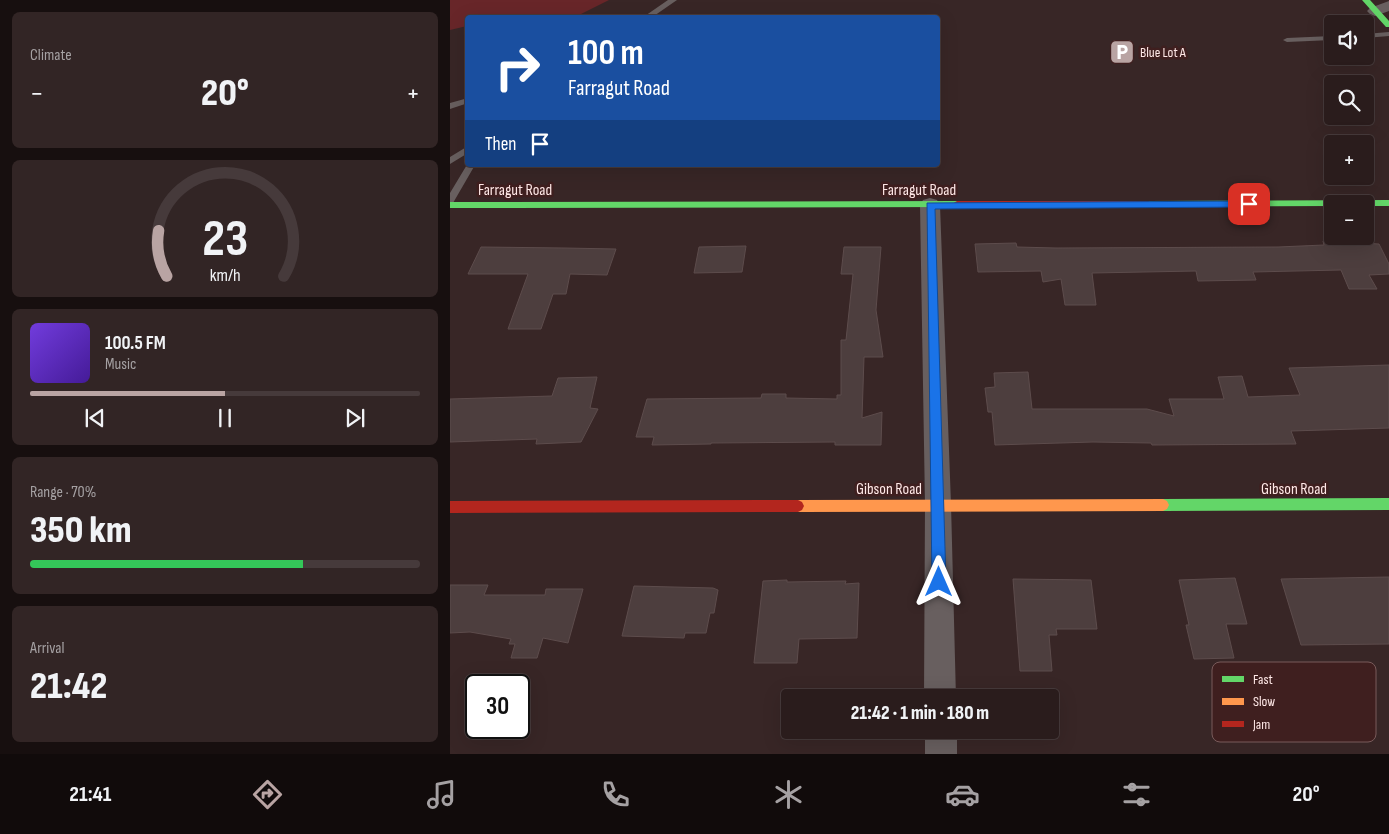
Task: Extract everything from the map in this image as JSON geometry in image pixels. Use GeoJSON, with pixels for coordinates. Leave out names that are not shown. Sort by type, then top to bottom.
{"type":"FeatureCollection","features":[{"type":"Feature","properties":{"kind":"street"},"geometry":{"type":"LineString","coordinates":[[1377,6],[1389,25]]}},
{"type":"Feature","properties":{"kind":"street","name":"Farragut Road"},"geometry":{"type":"LineString","coordinates":[[450,205],[1389,203]]}},
{"type":"Feature","properties":{"kind":"street"},"geometry":{"type":"LineString","coordinates":[[930,205],[938,504],[940,689]]}},
{"type":"Feature","properties":{"kind":"street","name":"Gibson Road"},"geometry":{"type":"LineString","coordinates":[[450,507],[1389,504]]}},
{"type":"Feature","properties":{"kind":"street"},"geometry":{"type":"LineString","coordinates":[[941,739],[941,754]]}},
{"type":"Feature","properties":{"kind":"lane"},"geometry":{"type":"LineString","coordinates":[[650,15],[673,0]]}},
{"type":"Feature","properties":{"kind":"lane"},"geometry":{"type":"LineString","coordinates":[[1374,35],[1389,34]]}},
{"type":"Feature","properties":{"kind":"lane"},"geometry":{"type":"LineString","coordinates":[[1288,40],[1324,38]]}},
{"type":"Feature","properties":{"kind":"lane"},"geometry":{"type":"LineString","coordinates":[[450,106],[465,101]]}},
{"type":"Feature","properties":{"kind":"lane"},"geometry":{"type":"LineString","coordinates":[[450,160],[465,151]]}},
{"type":"Feature","properties":{"kind":"lane"},"geometry":{"type":"LineString","coordinates":[[450,201],[470,167]]}},
{"type":"Feature","properties":{"kind":"shaded area"},"geometry":{"type":"Polygon","coordinates":[[[450,0],[609,0],[579,15],[465,15],[465,26],[450,30],[450,0]]]}},
{"type":"Feature","properties":{"kind":"building"},"geometry":{"type":"Polygon","coordinates":[[[1016,243],[1017,247],[1056,248],[1278,247],[1379,244],[1389,264],[1389,274],[1369,275],[1377,289],[1349,289],[1341,270],[1253,272],[1256,280],[1198,281],[1196,271],[1092,273],[1096,305],[1065,305],[1061,279],[1043,282],[1041,271],[978,272],[975,244],[1016,243]]]}},
{"type":"Feature","properties":{"kind":"building"},"geometry":{"type":"Polygon","coordinates":[[[746,246],[742,272],[694,273],[699,247],[746,246]]]}},
{"type":"Feature","properties":{"kind":"building"},"geometry":{"type":"Polygon","coordinates":[[[481,247],[616,249],[607,275],[570,274],[566,294],[553,294],[541,329],[508,329],[528,274],[468,274],[481,247]]]}},
{"type":"Feature","properties":{"kind":"building"},"geometry":{"type":"Polygon","coordinates":[[[844,247],[881,247],[876,310],[883,357],[864,357],[862,418],[882,412],[881,445],[835,445],[835,442],[652,445],[654,437],[636,437],[647,399],[761,398],[762,394],[786,394],[786,398],[837,399],[837,395],[841,395],[841,340],[846,340],[853,274],[841,274],[844,247]]]}},
{"type":"Feature","properties":{"kind":"building"},"geometry":{"type":"Polygon","coordinates":[[[1389,365],[1389,428],[1291,431],[1296,444],[1152,445],[1151,443],[1093,442],[995,445],[992,412],[988,412],[985,388],[995,387],[994,373],[1028,372],[1032,409],[1147,409],[1174,416],[1169,399],[1224,399],[1218,377],[1242,376],[1248,397],[1300,395],[1289,368],[1389,365]]]}},
{"type":"Feature","properties":{"kind":"building"},"geometry":{"type":"Polygon","coordinates":[[[597,377],[590,408],[598,409],[581,442],[536,444],[537,439],[450,442],[450,399],[552,396],[558,378],[597,377]]]}},
{"type":"Feature","properties":{"kind":"building"},"geometry":{"type":"Polygon","coordinates":[[[1389,577],[1389,644],[1301,645],[1281,579],[1389,577]]]}},
{"type":"Feature","properties":{"kind":"building"},"geometry":{"type":"Polygon","coordinates":[[[1235,578],[1247,624],[1226,624],[1234,658],[1194,659],[1186,625],[1189,625],[1179,580],[1235,578]]]}},
{"type":"Feature","properties":{"kind":"building"},"geometry":{"type":"Polygon","coordinates":[[[1013,579],[1091,580],[1097,629],[1056,629],[1057,635],[1049,635],[1052,671],[1020,671],[1013,579]]]}},
{"type":"Feature","properties":{"kind":"building"},"geometry":{"type":"Polygon","coordinates":[[[787,580],[787,582],[846,581],[845,584],[859,583],[857,638],[799,639],[797,663],[754,663],[763,581],[787,580]]]}},
{"type":"Feature","properties":{"kind":"building"},"geometry":{"type":"Polygon","coordinates":[[[450,585],[488,585],[484,595],[545,595],[546,589],[583,589],[568,643],[543,638],[537,658],[511,658],[515,644],[509,644],[511,639],[470,632],[450,633],[450,585]]]}},
{"type":"Feature","properties":{"kind":"building"},"geometry":{"type":"Polygon","coordinates":[[[634,586],[713,588],[718,590],[714,613],[710,613],[706,633],[685,633],[684,638],[622,636],[634,586]]]}},
{"type":"Feature","properties":{"kind":"traffic: fast"},"geometry":{"type":"LineString","coordinates":[[1366,0],[1389,25]]}},
{"type":"Feature","properties":{"kind":"traffic: fast"},"geometry":{"type":"LineString","coordinates":[[1148,204],[1389,203]]}},
{"type":"Feature","properties":{"kind":"traffic: fast"},"geometry":{"type":"LineString","coordinates":[[450,205],[957,204]]}},
{"type":"Feature","properties":{"kind":"traffic: fast"},"geometry":{"type":"LineString","coordinates":[[1163,505],[1389,504]]}},
{"type":"Feature","properties":{"kind":"traffic: slow"},"geometry":{"type":"LineString","coordinates":[[798,506],[1163,505]]}},
{"type":"Feature","properties":{"kind":"traffic: jam"},"geometry":{"type":"LineString","coordinates":[[957,204],[1148,204]]}},
{"type":"Feature","properties":{"kind":"traffic: jam"},"geometry":{"type":"LineString","coordinates":[[450,507],[798,506]]}},
{"type":"Feature","properties":{"kind":"place","name":"Blue Lot A"},"geometry":{"type":"Point","coordinates":[1122,52]}},
{"type":"Feature","properties":{"kind":"route"},"geometry":{"type":"LineString","coordinates":[[939,582],[930,205],[1249,204]]}}]}
